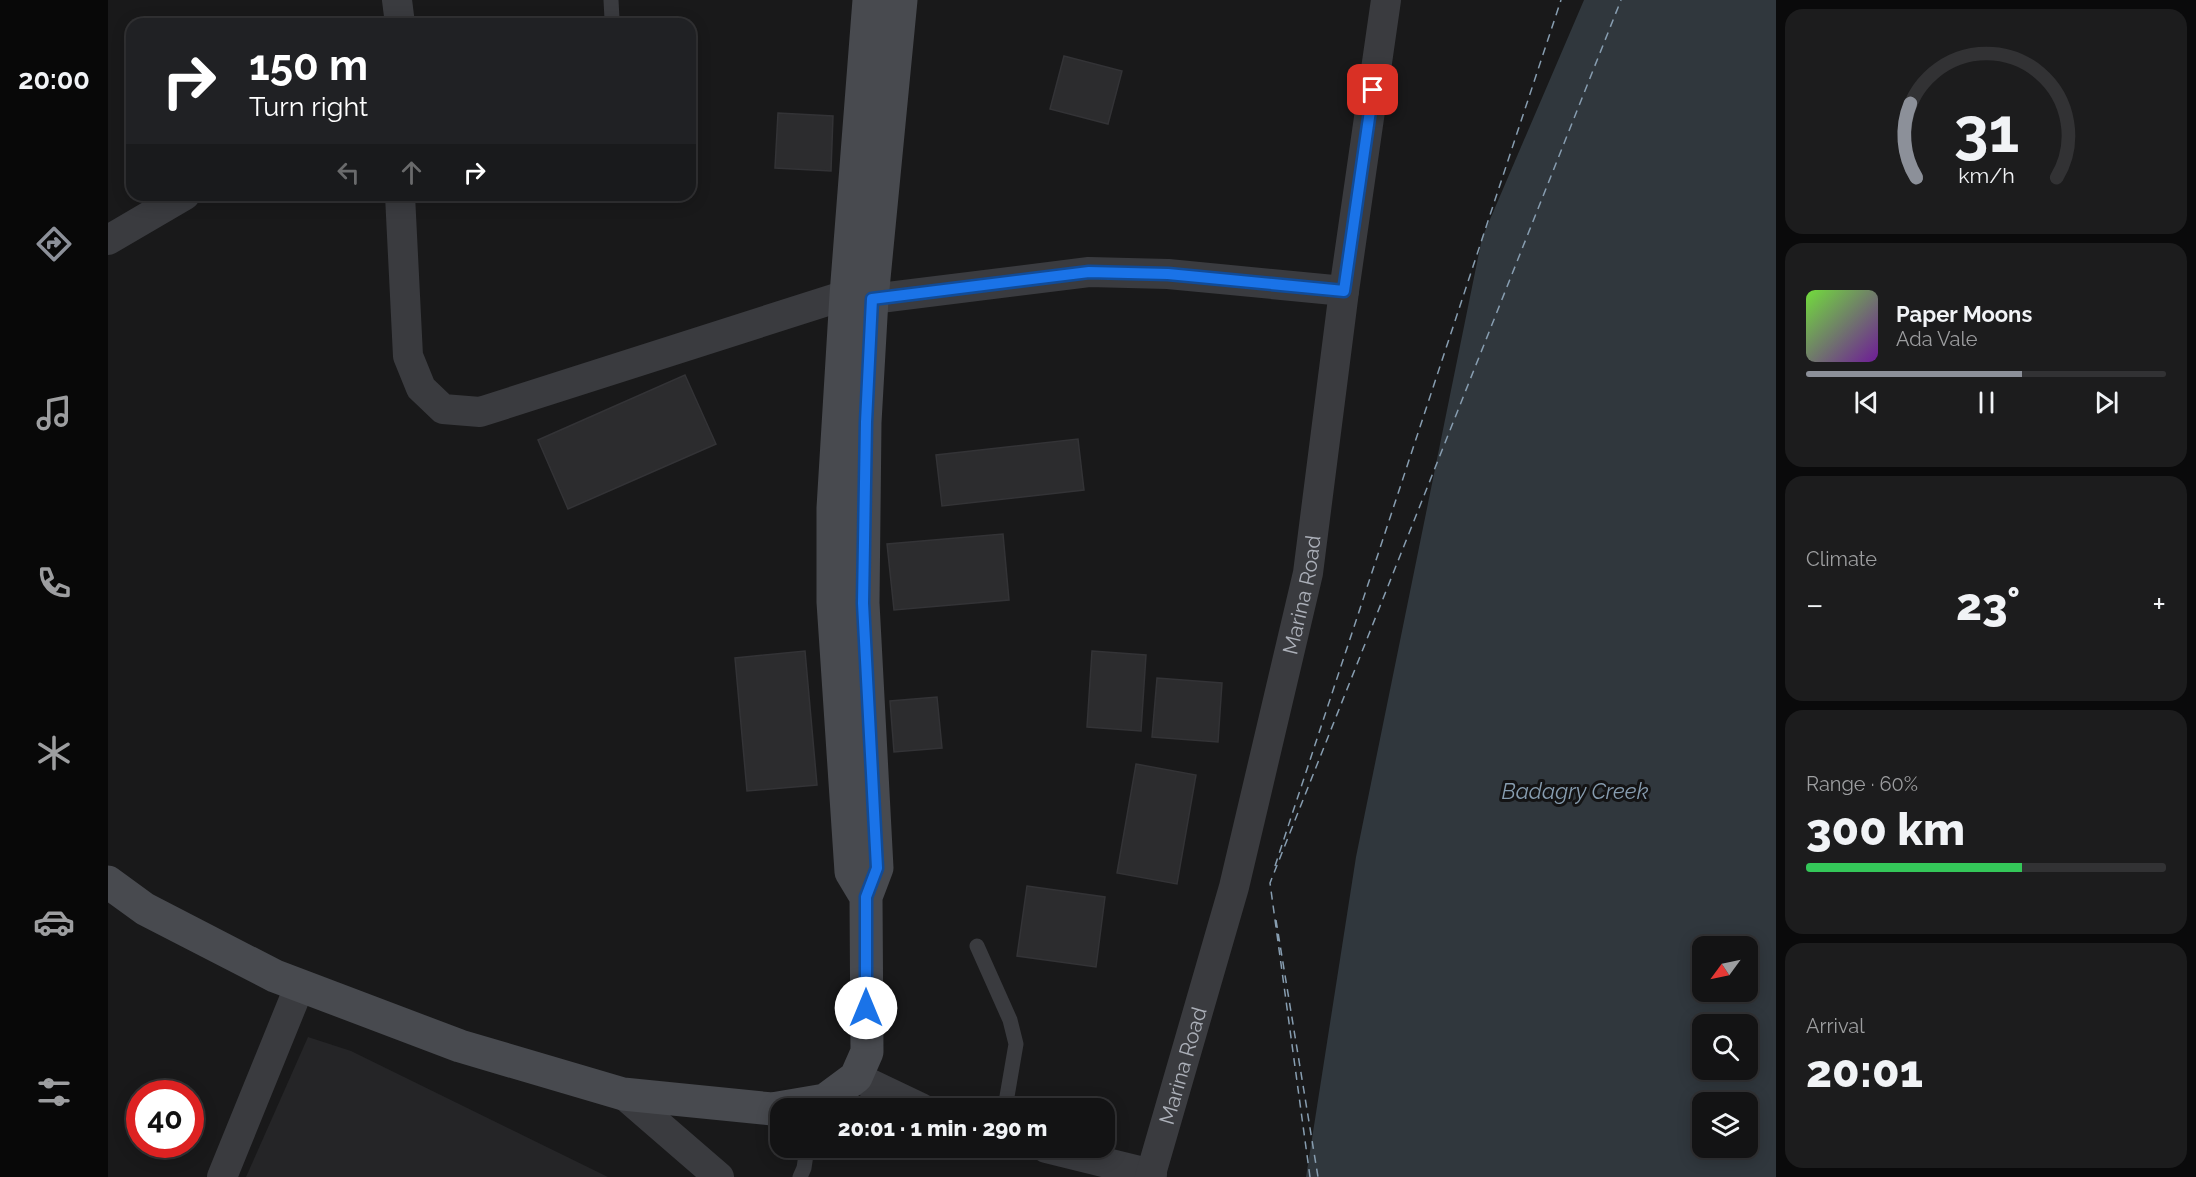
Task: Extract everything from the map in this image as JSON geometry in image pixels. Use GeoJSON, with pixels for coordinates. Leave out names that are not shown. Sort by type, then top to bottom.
{"type":"FeatureCollection","features":[{"type":"Feature","properties":{"kind":"street"},"geometry":{"type":"LineString","coordinates":[[398,0],[400,18]]}},
{"type":"Feature","properties":{"kind":"street","name":"Marina Road"},"geometry":{"type":"LineString","coordinates":[[1151,1176],[1234,888],[1308,573],[1344,291],[1386,0]]}},
{"type":"Feature","properties":{"kind":"street"},"geometry":{"type":"LineString","coordinates":[[828,1098],[856,1077],[867,1052],[866,897],[851,872],[833,602],[833,508],[859,297],[885,2]]}},
{"type":"Feature","properties":{"kind":"street"},"geometry":{"type":"LineString","coordinates":[[108,240],[175,201]]}},
{"type":"Feature","properties":{"kind":"street"},"geometry":{"type":"LineString","coordinates":[[400,201],[408,356],[421,388],[443,409],[480,412],[859,297],[1089,272],[1168,274],[1344,291]]}},
{"type":"Feature","properties":{"kind":"street"},"geometry":{"type":"LineString","coordinates":[[108,882],[146,909],[275,976],[460,1046],[623,1094],[770,1109]]}},
{"type":"Feature","properties":{"kind":"street"},"geometry":{"type":"LineString","coordinates":[[222,1177],[300,985]]}},
{"type":"Feature","properties":{"kind":"street"},"geometry":{"type":"LineString","coordinates":[[856,1077],[900,1098]]}},
{"type":"Feature","properties":{"kind":"street"},"geometry":{"type":"LineString","coordinates":[[623,1094],[719,1177]]}},
{"type":"Feature","properties":{"kind":"street"},"geometry":{"type":"LineString","coordinates":[[1084,1158],[1151,1176]]}},
{"type":"Feature","properties":{"kind":"lane"},"geometry":{"type":"LineString","coordinates":[[611,0],[612,18]]}},
{"type":"Feature","properties":{"kind":"lane"},"geometry":{"type":"LineString","coordinates":[[977,946],[1010,1020],[1016,1044],[1007,1098]]}},
{"type":"Feature","properties":{"kind":"lane"},"geometry":{"type":"LineString","coordinates":[[800,1177],[806,1158]]}},
{"type":"Feature","properties":{"kind":"shaded area"},"geometry":{"type":"Polygon","coordinates":[[[308,1037],[351,1051],[608,1177],[246,1177],[308,1037]]]}},
{"type":"Feature","properties":{"kind":"water","name":"Badagry Creek"},"geometry":{"type":"Polygon","coordinates":[[[1584,0],[1776,0],[1776,1177],[1306,1177],[1356,857],[1482,238],[1584,0]]]}},
{"type":"Feature","properties":{"kind":"building"},"geometry":{"type":"Polygon","coordinates":[[[1064,56],[1122,71],[1108,124],[1050,109],[1064,56]]]}},
{"type":"Feature","properties":{"kind":"building"},"geometry":{"type":"Polygon","coordinates":[[[778,113],[833,116],[831,171],[775,168],[778,113]]]}},
{"type":"Feature","properties":{"kind":"building"},"geometry":{"type":"Polygon","coordinates":[[[685,375],[716,444],[568,509],[538,440],[685,375]]]}},
{"type":"Feature","properties":{"kind":"building"},"geometry":{"type":"Polygon","coordinates":[[[1078,439],[1084,490],[942,506],[936,455],[1078,439]]]}},
{"type":"Feature","properties":{"kind":"building"},"geometry":{"type":"Polygon","coordinates":[[[1003,534],[1009,600],[894,610],[887,544],[1003,534]]]}},
{"type":"Feature","properties":{"kind":"building"},"geometry":{"type":"Polygon","coordinates":[[[805,651],[817,785],[747,791],[735,658],[805,651]]]}},
{"type":"Feature","properties":{"kind":"building"},"geometry":{"type":"Polygon","coordinates":[[[1092,651],[1146,655],[1141,731],[1087,727],[1092,651]]]}},
{"type":"Feature","properties":{"kind":"building"},"geometry":{"type":"Polygon","coordinates":[[[1157,678],[1222,683],[1218,742],[1152,737],[1157,678]]]}},
{"type":"Feature","properties":{"kind":"building"},"geometry":{"type":"Polygon","coordinates":[[[937,697],[942,748],[894,752],[890,701],[937,697]]]}},
{"type":"Feature","properties":{"kind":"building"},"geometry":{"type":"Polygon","coordinates":[[[1136,764],[1196,775],[1177,884],[1117,873],[1136,764]]]}},
{"type":"Feature","properties":{"kind":"building"},"geometry":{"type":"Polygon","coordinates":[[[1027,886],[1105,897],[1096,967],[1017,956],[1027,886]]]}},
{"type":"Feature","properties":{"kind":"ferry route"},"geometry":{"type":"LineString","coordinates":[[1275,866],[1561,0]]}},
{"type":"Feature","properties":{"kind":"ferry route"},"geometry":{"type":"LineString","coordinates":[[1310,1177],[1270,883],[1621,0]]}},
{"type":"Feature","properties":{"kind":"ferry route"},"geometry":{"type":"LineString","coordinates":[[1276,920],[1318,1177]]}},
{"type":"Feature","properties":{"kind":"route"},"geometry":{"type":"LineString","coordinates":[[866,1008],[866,897],[877,868],[863,603],[866,422],[872,299],[1089,272],[1168,274],[1344,291],[1373,90]]}}]}
